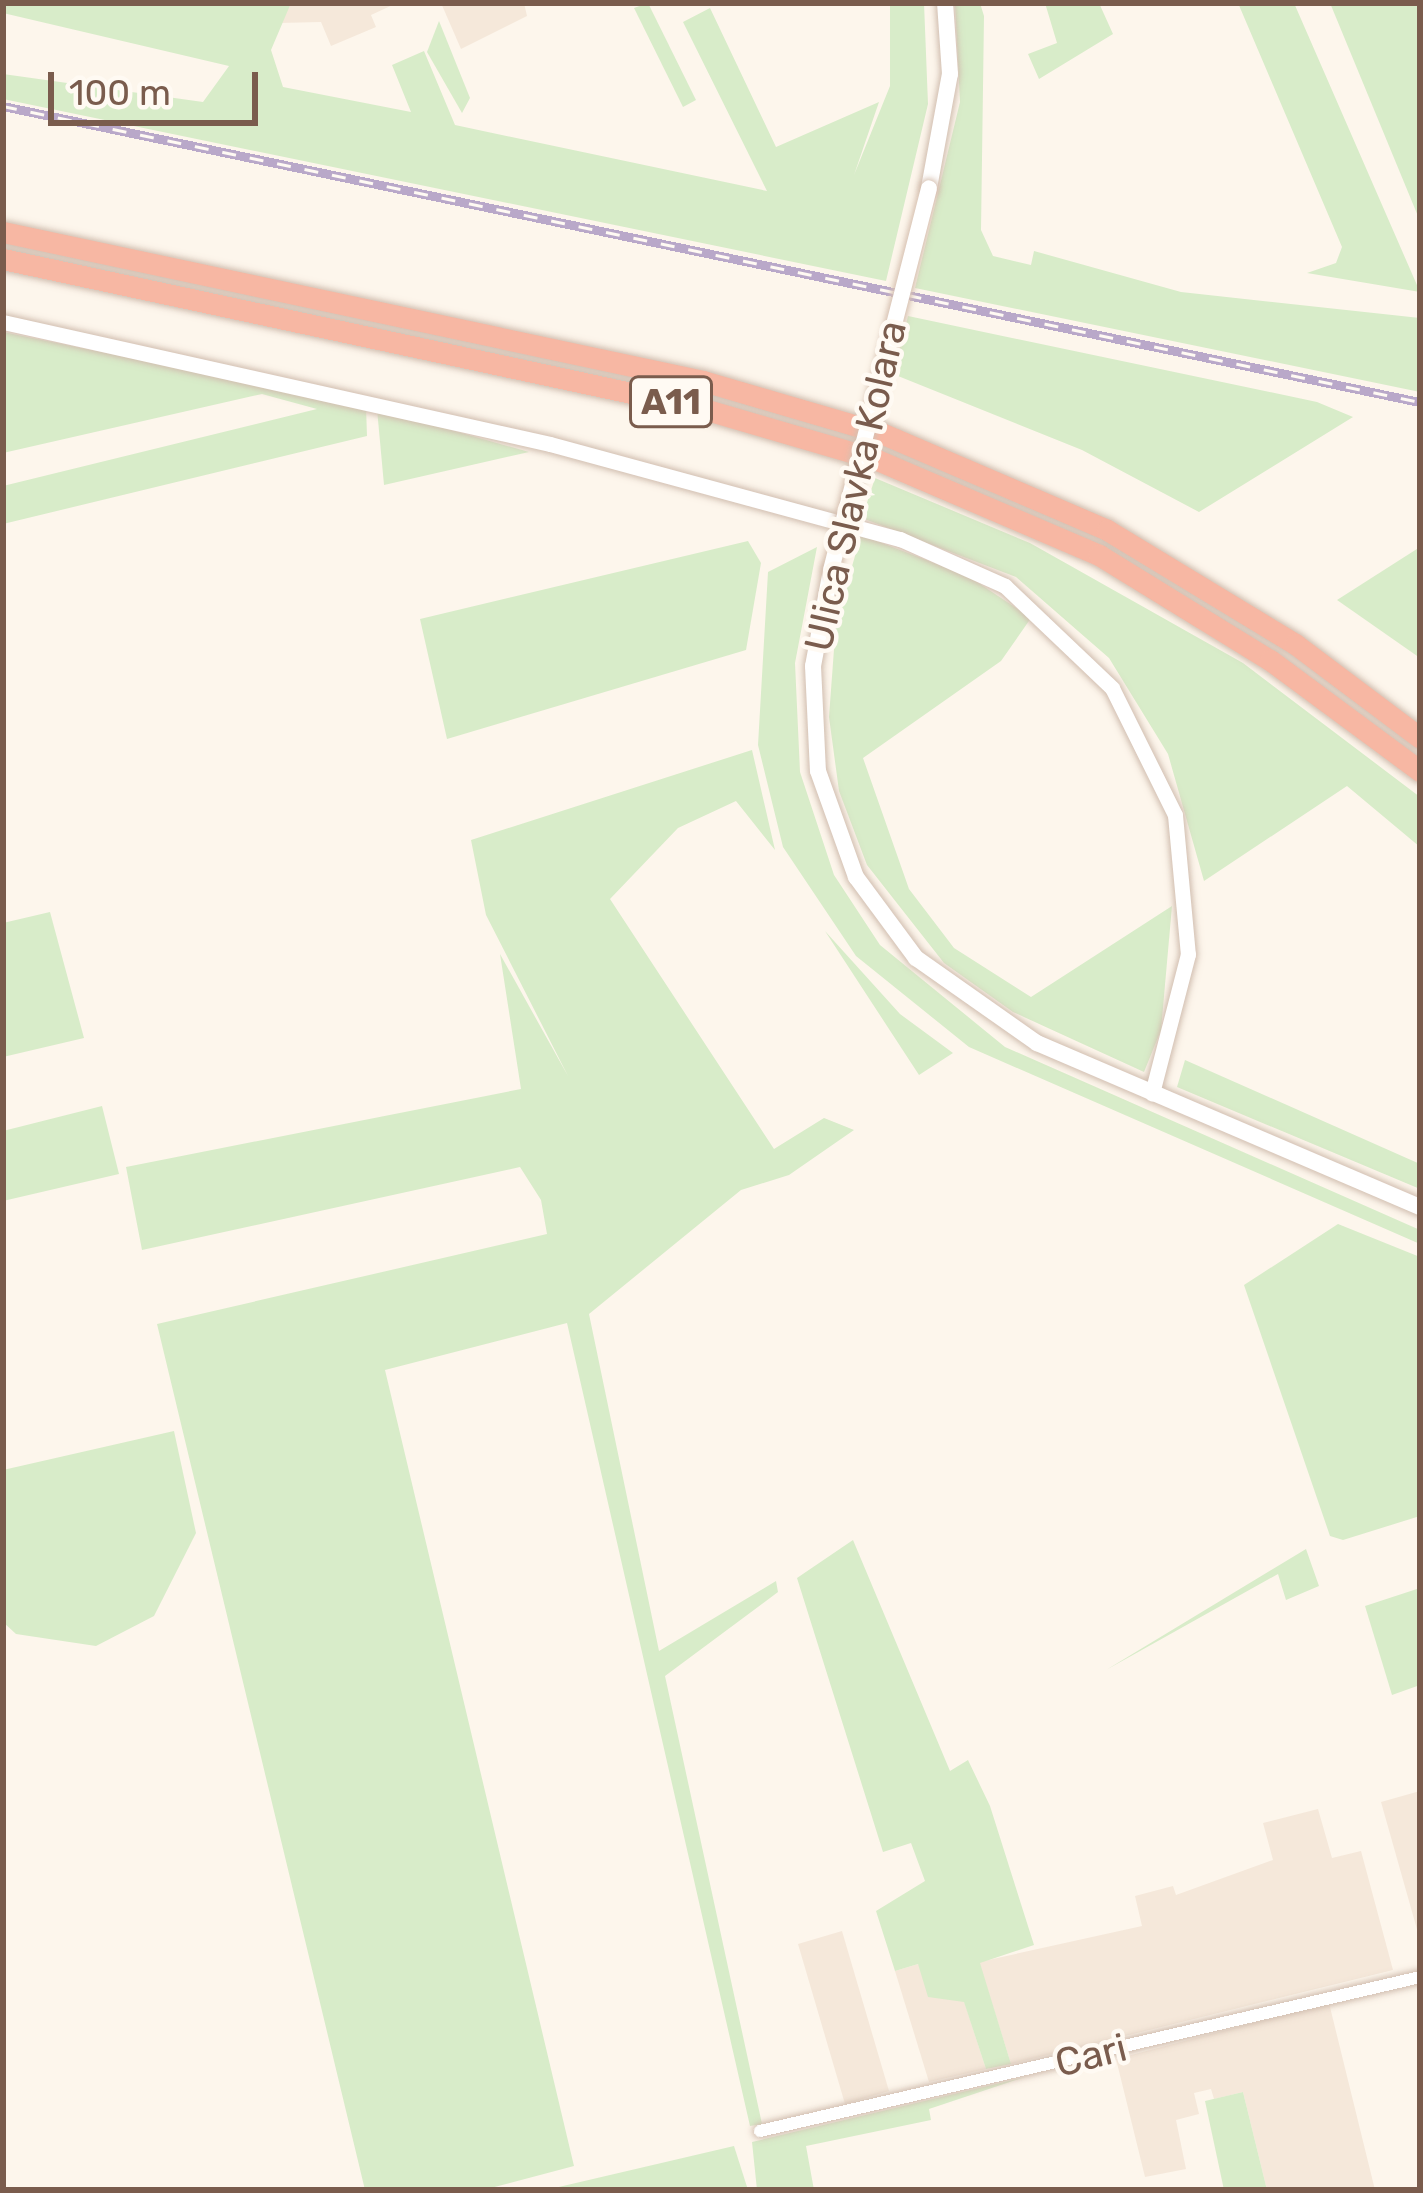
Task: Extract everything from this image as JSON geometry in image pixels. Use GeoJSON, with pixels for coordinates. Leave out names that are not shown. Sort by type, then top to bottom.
{"type":"FeatureCollection","features":[{"type":"Feature","properties":{"kind":"highway","name":"A11"},"geometry":{"type":"LineString","coordinates":[[3,232],[703,381],[881,433],[1107,530],[1295,644],[1420,738]]}},
{"type":"Feature","properties":{"kind":"highway","name":"A11"},"geometry":{"type":"LineString","coordinates":[[3,260],[697,407],[875,459],[1100,555],[1362,726],[1420,771]]}},
{"type":"Feature","properties":{"kind":"highway"},"geometry":{"type":"LineString","coordinates":[[1362,726],[1420,789]]}},
{"type":"Feature","properties":{"kind":"main road","name":"Ulica Slavka Kolara"},"geometry":{"type":"LineString","coordinates":[[945,3],[950,74],[929,188],[831,570],[814,740],[825,799],[865,892],[970,1004],[1152,1094],[1420,1207]]}},
{"type":"Feature","properties":{"kind":"street"},"geometry":{"type":"LineString","coordinates":[[3,322],[550,444],[900,538],[1005,586],[1112,688],[1174,815],[1189,954],[1152,1094]]}},
{"type":"Feature","properties":{"kind":"street","name":"Cari"},"geometry":{"type":"LineString","coordinates":[[760,2131],[1420,1977]]}},
{"type":"Feature","properties":{"kind":"shaded area"},"geometry":{"type":"Polygon","coordinates":[[[291,3],[397,3],[371,15],[376,27],[331,46],[321,22],[279,23],[291,3]]]}},
{"type":"Feature","properties":{"kind":"shaded area"},"geometry":{"type":"Polygon","coordinates":[[[441,3],[524,3],[527,16],[461,49],[441,3]]]}},
{"type":"Feature","properties":{"kind":"shaded area"},"geometry":{"type":"Polygon","coordinates":[[[1420,1791],[1420,1940],[1381,1802],[1420,1791]]]}},
{"type":"Feature","properties":{"kind":"shaded area"},"geometry":{"type":"Polygon","coordinates":[[[1318,1809],[1332,1858],[1361,1851],[1393,1970],[1011,2064],[979,1962],[1142,1926],[1135,1896],[1173,1886],[1176,1895],[1273,1860],[1263,1823],[1318,1809]]]}},
{"type":"Feature","properties":{"kind":"shaded area"},"geometry":{"type":"Polygon","coordinates":[[[842,1931],[889,2091],[845,2104],[798,1944],[842,1931]]]}},
{"type":"Feature","properties":{"kind":"shaded area"},"geometry":{"type":"Polygon","coordinates":[[[918,1964],[964,2001],[986,2069],[929,2082],[895,1971],[918,1964]]]}},
{"type":"Feature","properties":{"kind":"shaded area"},"geometry":{"type":"Polygon","coordinates":[[[1329,2003],[1375,2190],[1267,2190],[1243,2092],[1214,2099],[1211,2089],[1194,2093],[1199,2114],[1176,2120],[1186,2169],[1145,2177],[1116,2059],[1329,2003]]]}},
{"type":"Feature","properties":{"kind":"green space"},"geometry":{"type":"Polygon","coordinates":[[[3,3],[291,3],[271,50],[283,87],[411,112],[392,65],[424,51],[455,125],[767,191],[683,22],[710,8],[776,147],[879,102],[854,175],[890,86],[890,3],[924,3],[928,104],[886,281],[3,99],[3,74],[203,102],[229,66],[3,13],[3,3]]]}},
{"type":"Feature","properties":{"kind":"green space"},"geometry":{"type":"Polygon","coordinates":[[[648,3],[696,100],[683,107],[634,8],[648,3]]]}},
{"type":"Feature","properties":{"kind":"green space"},"geometry":{"type":"Polygon","coordinates":[[[955,3],[980,3],[984,16],[981,230],[993,256],[1031,265],[1034,251],[1181,292],[1420,318],[1420,392],[915,288],[960,102],[955,3]]]}},
{"type":"Feature","properties":{"kind":"green space"},"geometry":{"type":"Polygon","coordinates":[[[1045,3],[1099,3],[1113,34],[1039,79],[1028,54],[1057,43],[1045,3]]]}},
{"type":"Feature","properties":{"kind":"green space"},"geometry":{"type":"Polygon","coordinates":[[[1238,3],[1294,3],[1420,292],[1307,273],[1336,263],[1342,247],[1238,3]]]}},
{"type":"Feature","properties":{"kind":"green space"},"geometry":{"type":"Polygon","coordinates":[[[1330,3],[1420,3],[1420,221],[1330,3]]]}},
{"type":"Feature","properties":{"kind":"green space"},"geometry":{"type":"Polygon","coordinates":[[[439,21],[470,98],[462,113],[427,52],[439,21]]]}},
{"type":"Feature","properties":{"kind":"green space"},"geometry":{"type":"Polygon","coordinates":[[[908,316],[1317,402],[1353,417],[1199,512],[1082,450],[893,374],[908,316]]]}},
{"type":"Feature","properties":{"kind":"green space"},"geometry":{"type":"Polygon","coordinates":[[[3,332],[366,406],[367,436],[3,524],[3,486],[317,409],[262,394],[3,453],[3,332]]]}},
{"type":"Feature","properties":{"kind":"green space"},"geometry":{"type":"Polygon","coordinates":[[[377,409],[529,452],[384,485],[377,409]]]}},
{"type":"Feature","properties":{"kind":"green space"},"geometry":{"type":"Polygon","coordinates":[[[875,478],[1030,543],[1243,663],[1420,797],[1420,847],[1347,786],[1204,881],[1168,754],[1109,658],[1016,577],[862,518],[875,478]]]}},
{"type":"Feature","properties":{"kind":"green space"},"geometry":{"type":"Polygon","coordinates":[[[861,535],[968,576],[1031,618],[1001,661],[863,758],[909,889],[954,948],[1031,997],[1172,906],[1161,1030],[1144,1072],[1013,1012],[944,963],[867,865],[839,791],[829,717],[836,622],[861,535]]]}},
{"type":"Feature","properties":{"kind":"green space"},"geometry":{"type":"Polygon","coordinates":[[[748,541],[761,563],[746,650],[447,739],[420,619],[748,541]]]}},
{"type":"Feature","properties":{"kind":"green space"},"geometry":{"type":"Polygon","coordinates":[[[817,547],[795,663],[800,772],[834,875],[880,945],[1005,1047],[1420,1230],[1420,1244],[969,1047],[856,956],[783,847],[758,745],[768,572],[817,547]]]}},
{"type":"Feature","properties":{"kind":"green space"},"geometry":{"type":"Polygon","coordinates":[[[1420,547],[1420,658],[1337,600],[1420,547]]]}},
{"type":"Feature","properties":{"kind":"green space"},"geometry":{"type":"Polygon","coordinates":[[[752,750],[775,850],[736,801],[678,828],[610,899],[774,1149],[824,1118],[854,1130],[789,1175],[741,1190],[589,1314],[659,1651],[776,1581],[778,1592],[665,1676],[762,2124],[750,2126],[567,1323],[385,1370],[574,2166],[483,2190],[365,2190],[157,1324],[547,1234],[541,1200],[520,1167],[142,1250],[126,1167],[521,1089],[500,954],[568,1076],[486,915],[471,840],[752,750]]]}},
{"type":"Feature","properties":{"kind":"green space"},"geometry":{"type":"Polygon","coordinates":[[[50,912],[84,1038],[3,1057],[3,923],[50,912]]]}},
{"type":"Feature","properties":{"kind":"green space"},"geometry":{"type":"Polygon","coordinates":[[[825,931],[900,1014],[953,1053],[919,1075],[825,931]]]}},
{"type":"Feature","properties":{"kind":"green space"},"geometry":{"type":"Polygon","coordinates":[[[1185,1060],[1420,1164],[1420,1189],[1177,1087],[1185,1060]]]}},
{"type":"Feature","properties":{"kind":"green space"},"geometry":{"type":"Polygon","coordinates":[[[102,1106],[119,1174],[3,1201],[3,1131],[102,1106]]]}},
{"type":"Feature","properties":{"kind":"green space"},"geometry":{"type":"Polygon","coordinates":[[[1338,1224],[1420,1257],[1420,1516],[1343,1540],[1330,1536],[1244,1285],[1338,1224]]]}},
{"type":"Feature","properties":{"kind":"green space"},"geometry":{"type":"Polygon","coordinates":[[[174,1431],[196,1533],[154,1616],[96,1646],[16,1634],[3,1622],[3,1470],[174,1431]]]}},
{"type":"Feature","properties":{"kind":"green space"},"geometry":{"type":"Polygon","coordinates":[[[853,1540],[950,1771],[968,1760],[990,1806],[1034,1945],[980,1963],[1011,2064],[986,2069],[964,2002],[928,1997],[918,1964],[895,1971],[876,1911],[925,1881],[911,1843],[883,1852],[797,1578],[853,1540]]]}},
{"type":"Feature","properties":{"kind":"green space"},"geometry":{"type":"Polygon","coordinates":[[[1306,1549],[1319,1586],[1286,1600],[1278,1574],[1106,1670],[1306,1549]]]}},
{"type":"Feature","properties":{"kind":"green space"},"geometry":{"type":"Polygon","coordinates":[[[1420,1588],[1420,1685],[1392,1695],[1365,1606],[1420,1588]]]}},
{"type":"Feature","properties":{"kind":"green space"},"geometry":{"type":"Polygon","coordinates":[[[1025,2077],[929,2109],[931,2120],[806,2146],[814,2190],[757,2190],[752,2142],[1025,2077]]]}},
{"type":"Feature","properties":{"kind":"green space"},"geometry":{"type":"Polygon","coordinates":[[[1243,2092],[1267,2190],[1224,2190],[1205,2101],[1243,2092]]]}},
{"type":"Feature","properties":{"kind":"green space"},"geometry":{"type":"Polygon","coordinates":[[[734,2146],[748,2190],[546,2190],[563,2186],[734,2146]]]}},
{"type":"Feature","properties":{"kind":"railway"},"geometry":{"type":"LineString","coordinates":[[3,106],[1420,402]]}}]}
